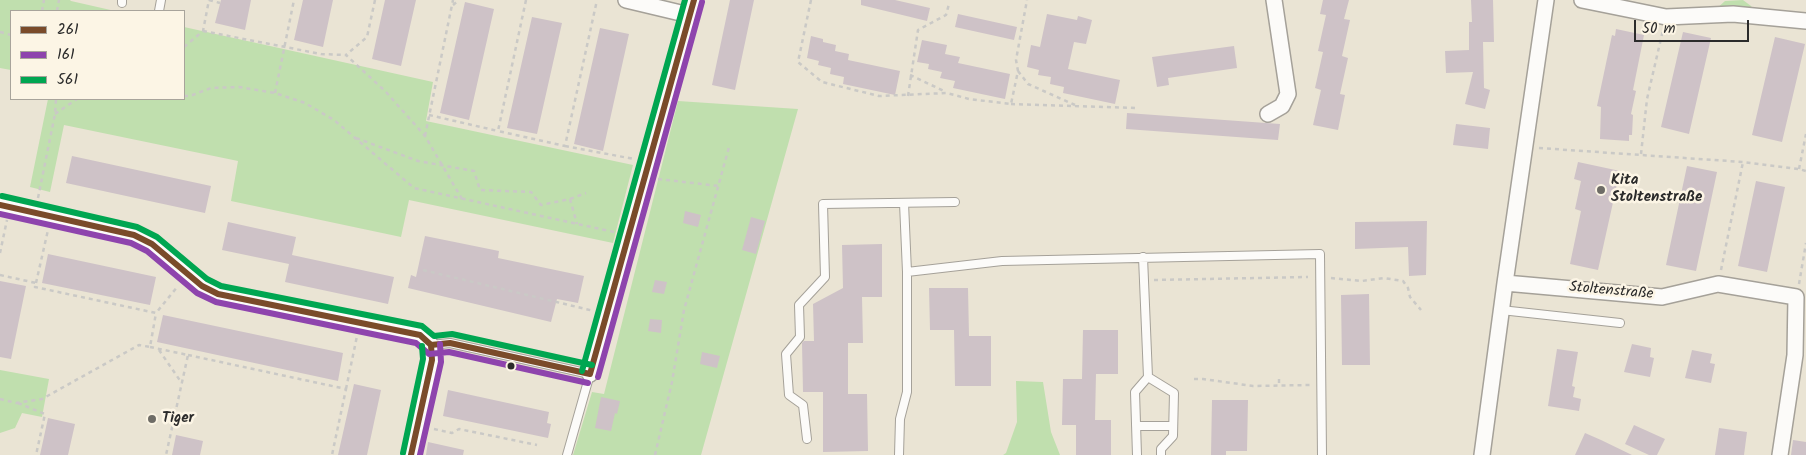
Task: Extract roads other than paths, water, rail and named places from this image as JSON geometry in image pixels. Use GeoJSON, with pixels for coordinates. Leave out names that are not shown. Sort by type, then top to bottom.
{"type":"FeatureCollection","features":[{"type":"Feature","properties":{"kind":"street"},"geometry":{"type":"LineString","coordinates":[[626,0],[689,15]]}},
{"type":"Feature","properties":{"kind":"street"},"geometry":{"type":"LineString","coordinates":[[590,374],[694,0]]}},
{"type":"Feature","properties":{"kind":"street"},"geometry":{"type":"LineString","coordinates":[[1268,114],[1282,106],[1288,94],[1274,0]]}},
{"type":"Feature","properties":{"kind":"street"},"geometry":{"type":"LineString","coordinates":[[1482,455],[1504,283],[1546,0]]}},
{"type":"Feature","properties":{"kind":"street"},"geometry":{"type":"LineString","coordinates":[[1582,0],[1666,17],[1733,14],[1806,21]]}},
{"type":"Feature","properties":{"kind":"street"},"geometry":{"type":"LineString","coordinates":[[5,206],[134,235],[152,244],[187,275],[202,286],[218,294],[420,335],[431,345],[432,360],[419,426],[410,455]]}},
{"type":"Feature","properties":{"kind":"street","name":"Stoltenstraße"},"geometry":{"type":"LineString","coordinates":[[1504,283],[1662,297],[1718,284],[1796,297],[1795,354],[1780,455]]}},
{"type":"Feature","properties":{"kind":"lane"},"geometry":{"type":"LineString","coordinates":[[807,439],[804,405],[789,395],[786,354],[800,337],[799,305],[825,277],[823,204],[955,202]]}},
{"type":"Feature","properties":{"kind":"lane"},"geometry":{"type":"LineString","coordinates":[[899,455],[900,419],[907,392],[907,272],[904,203]]}},
{"type":"Feature","properties":{"kind":"lane"},"geometry":{"type":"LineString","coordinates":[[907,272],[1002,261],[1320,254],[1322,455]]}},
{"type":"Feature","properties":{"kind":"lane"},"geometry":{"type":"LineString","coordinates":[[1136,455],[1135,392],[1148,377],[1143,257]]}},
{"type":"Feature","properties":{"kind":"lane"},"geometry":{"type":"LineString","coordinates":[[1501,310],[1620,323]]}},
{"type":"Feature","properties":{"kind":"lane"},"geometry":{"type":"LineString","coordinates":[[431,345],[450,343],[590,374],[567,455]]}},
{"type":"Feature","properties":{"kind":"lane"},"geometry":{"type":"LineString","coordinates":[[1148,377],[1174,392],[1173,436],[1161,449],[1161,455]]}},
{"type":"Feature","properties":{"kind":"lane"},"geometry":{"type":"LineString","coordinates":[[1136,426],[1173,426]]}},
{"type":"Feature","properties":{"kind":"place","name":"Kita Stoltenstraße"},"geometry":{"type":"Point","coordinates":[1601,190]}},
{"type":"Feature","properties":{"kind":"place","name":"Tiger"},"geometry":{"type":"Point","coordinates":[152,419]}}]}
